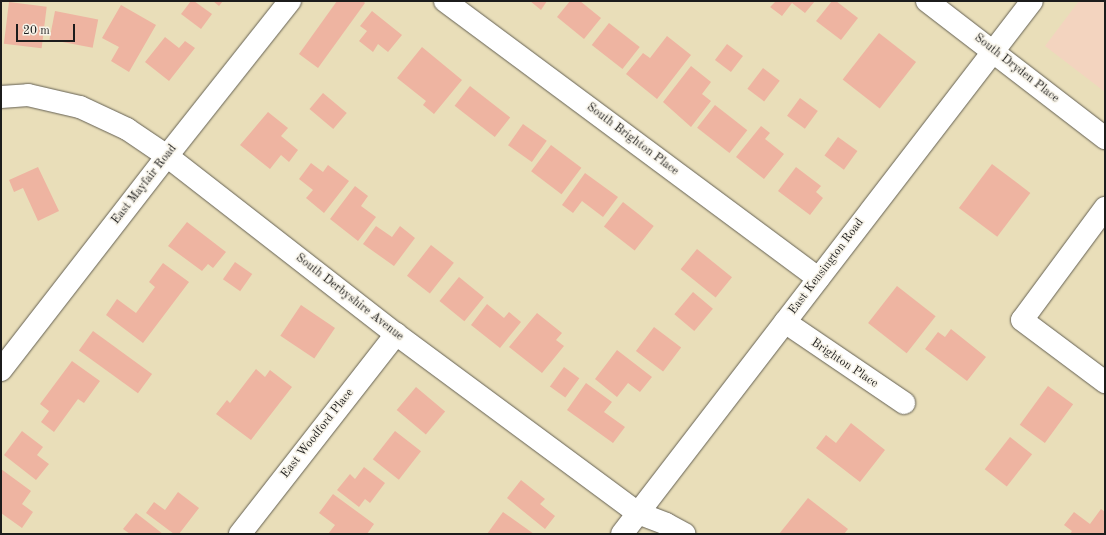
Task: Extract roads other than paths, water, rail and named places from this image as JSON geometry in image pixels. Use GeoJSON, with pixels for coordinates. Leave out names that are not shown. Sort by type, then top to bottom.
{"type":"FeatureCollection","features":[{"type":"Feature","properties":{"kind":"street","name":"East Mayfair Road"},"geometry":{"type":"LineString","coordinates":[[1,370],[167,156],[290,1]]}},
{"type":"Feature","properties":{"kind":"street","name":"South Brighton Place"},"geometry":{"type":"LineString","coordinates":[[445,1],[818,278]]}},
{"type":"Feature","properties":{"kind":"street","name":"South Dryden Place"},"geometry":{"type":"LineString","coordinates":[[927,1],[1105,138]]}},
{"type":"Feature","properties":{"kind":"street","name":"East Kensington Road"},"geometry":{"type":"LineString","coordinates":[[622,534],[1032,1]]}},
{"type":"Feature","properties":{"kind":"street","name":"South Derbyshire Avenue"},"geometry":{"type":"LineString","coordinates":[[1,97],[28,94],[80,108],[127,129],[167,156],[396,334],[638,513],[666,524],[685,534]]}},
{"type":"Feature","properties":{"kind":"street"},"geometry":{"type":"LineString","coordinates":[[1105,208],[1022,320],[1105,382]]}},
{"type":"Feature","properties":{"kind":"street","name":"Brighton Place"},"geometry":{"type":"LineString","coordinates":[[785,322],[904,403]]}},
{"type":"Feature","properties":{"kind":"street","name":"East Woodford Place"},"geometry":{"type":"LineString","coordinates":[[240,534],[396,334]]}}]}
